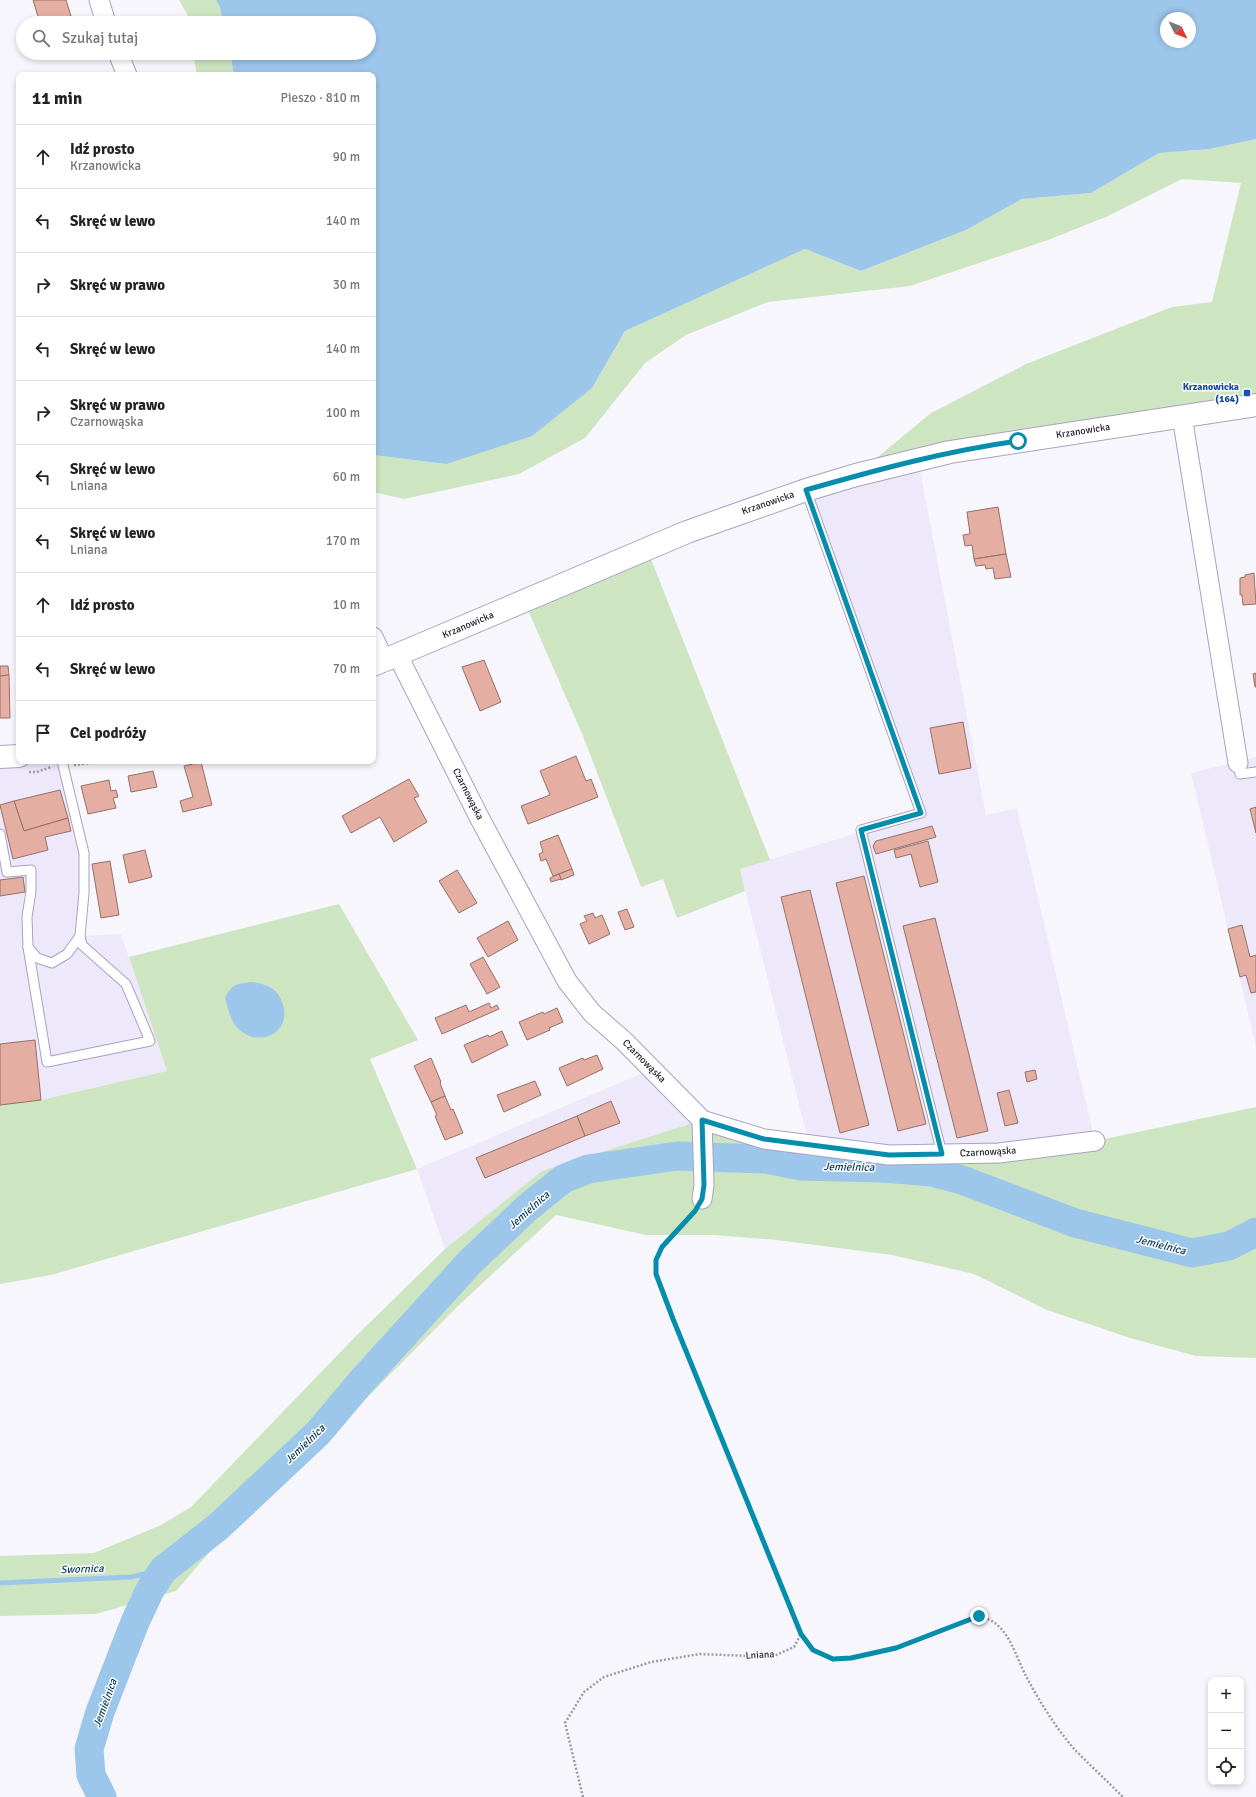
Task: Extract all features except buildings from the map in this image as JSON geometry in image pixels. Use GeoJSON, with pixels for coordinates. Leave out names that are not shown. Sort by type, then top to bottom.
{"type":"FeatureCollection","features":[{"type":"Feature","properties":{"kind":"street"},"geometry":{"type":"LineString","coordinates":[[99,0],[104,16]]}},
{"type":"Feature","properties":{"kind":"street"},"geometry":{"type":"LineString","coordinates":[[121,60],[126,72]]}},
{"type":"Feature","properties":{"kind":"street","name":"Krzanowicka"},"geometry":{"type":"LineString","coordinates":[[385,660],[687,532],[806,490],[950,452],[1256,405]]}},
{"type":"Feature","properties":{"kind":"street"},"geometry":{"type":"LineString","coordinates":[[1182,416],[1238,763]]}},
{"type":"Feature","properties":{"kind":"street","name":"Czarnowąska"},"geometry":{"type":"LineString","coordinates":[[376,643],[479,817],[567,981],[592,1013],[624,1041],[702,1120],[764,1139],[889,1155],[999,1153],[1095,1141]]}},
{"type":"Feature","properties":{"kind":"street"},"geometry":{"type":"LineString","coordinates":[[0,756],[16,756]]}},
{"type":"Feature","properties":{"kind":"street"},"geometry":{"type":"LineString","coordinates":[[702,1120],[704,1185],[702,1199]]}},
{"type":"Feature","properties":{"kind":"lane"},"geometry":{"type":"LineString","coordinates":[[806,490],[921,813],[861,830],[942,1154]]}},
{"type":"Feature","properties":{"kind":"lane"},"geometry":{"type":"LineString","coordinates":[[1238,763],[1240,774],[1256,772]]}},
{"type":"Feature","properties":{"kind":"lane"},"geometry":{"type":"LineString","coordinates":[[0,834],[7,872],[31,870],[28,947],[47,1062],[150,1040],[126,984],[82,945],[80,936],[84,893],[84,853],[63,764]]}},
{"type":"Feature","properties":{"kind":"lane"},"geometry":{"type":"LineString","coordinates":[[28,947],[37,958],[52,963],[67,954],[80,936]]}},
{"type":"Feature","properties":{"kind":"path"},"geometry":{"type":"LineString","coordinates":[[702,1199],[695,1211],[662,1247],[656,1260],[656,1274],[801,1634],[813,1650],[833,1659],[851,1658],[896,1648],[979,1616],[987,1618],[997,1624],[1006,1633],[1026,1676],[1052,1720],[1075,1749],[1123,1797]]}},
{"type":"Feature","properties":{"kind":"path","name":"Lniana"},"geometry":{"type":"LineString","coordinates":[[583,1797],[564,1723],[584,1692],[589,1688],[604,1677],[651,1662],[700,1654],[750,1656],[776,1655],[794,1647],[801,1634]]}},
{"type":"Feature","properties":{"kind":"shaded area"},"geometry":{"type":"Polygon","coordinates":[[[918,460],[986,815],[1017,808],[1095,1141],[999,1153],[809,1144],[740,869],[921,813],[806,490],[918,460]]]}},
{"type":"Feature","properties":{"kind":"shaded area"},"geometry":{"type":"Polygon","coordinates":[[[0,757],[16,760],[16,764],[63,764],[84,853],[80,936],[121,934],[167,1071],[41,1100],[0,1105],[0,757]]]}},
{"type":"Feature","properties":{"kind":"shaded area"},"geometry":{"type":"Polygon","coordinates":[[[1256,757],[1256,1047],[1191,773],[1256,757]]]}},
{"type":"Feature","properties":{"kind":"shaded area"},"geometry":{"type":"Polygon","coordinates":[[[652,1069],[702,1120],[542,1171],[445,1249],[417,1169],[652,1069]]]}},
{"type":"Feature","properties":{"kind":"green space"},"geometry":{"type":"Polygon","coordinates":[[[179,0],[216,0],[220,7],[222,16],[187,16],[179,0]]]}},
{"type":"Feature","properties":{"kind":"green space"},"geometry":{"type":"Polygon","coordinates":[[[194,60],[231,60],[233,72],[196,72],[194,60]]]}},
{"type":"Feature","properties":{"kind":"green space"},"geometry":{"type":"Polygon","coordinates":[[[1256,139],[1256,405],[856,475],[931,413],[1026,364],[1172,307],[1212,302],[1241,183],[1182,179],[1108,216],[1048,240],[910,286],[768,302],[686,335],[645,363],[585,438],[519,474],[404,499],[376,493],[376,455],[446,464],[592,388],[625,331],[805,249],[861,271],[966,230],[1022,199],[1091,193],[1159,153],[1210,149],[1256,139]]]}},
{"type":"Feature","properties":{"kind":"green space"},"geometry":{"type":"Polygon","coordinates":[[[647,549],[770,860],[740,869],[745,891],[677,918],[663,879],[641,887],[583,736],[524,601],[647,549]]]}},
{"type":"Feature","properties":{"kind":"green space"},"geometry":{"type":"Polygon","coordinates":[[[339,904],[418,1040],[370,1059],[417,1169],[51,1275],[0,1284],[0,1101],[1,1105],[41,1100],[167,1071],[129,957],[339,904]]]}},
{"type":"Feature","properties":{"kind":"green space"},"geometry":{"type":"Polygon","coordinates":[[[1256,1107],[1256,1358],[1196,1356],[1130,1338],[1047,1310],[974,1274],[892,1255],[777,1240],[714,1235],[646,1235],[556,1215],[459,1305],[340,1425],[228,1531],[176,1591],[96,1614],[0,1616],[0,1556],[94,1553],[161,1525],[191,1507],[355,1337],[445,1249],[542,1171],[702,1120],[889,1155],[1095,1141],[1256,1107]]]}},
{"type":"Feature","properties":{"kind":"water"},"geometry":{"type":"Polygon","coordinates":[[[216,0],[1256,0],[1256,139],[1210,149],[1159,153],[1091,193],[1022,199],[966,230],[861,271],[805,249],[625,331],[592,388],[532,436],[446,464],[376,455],[376,72],[233,72],[231,60],[376,60],[376,16],[222,16],[220,7],[216,0]]]}},
{"type":"Feature","properties":{"kind":"water"},"geometry":{"type":"Polygon","coordinates":[[[251,982],[273,989],[278,994],[282,1002],[284,1012],[283,1021],[280,1028],[267,1037],[258,1038],[241,1031],[232,1020],[227,1007],[225,998],[232,987],[238,984],[251,982]]]}},
{"type":"Feature","properties":{"kind":"waterway","name":"Jemielnica"},"geometry":{"type":"LineString","coordinates":[[102,1797],[91,1775],[89,1749],[100,1712],[135,1622],[150,1590],[163,1570],[219,1526],[318,1433],[361,1382],[470,1262],[527,1208],[563,1179],[588,1169],[677,1156],[766,1159],[801,1166],[884,1168],[932,1172],[962,1180],[1075,1223],[1192,1253],[1229,1246],[1256,1232]]}},
{"type":"Feature","properties":{"kind":"waterway","name":"Swornica"},"geometry":{"type":"LineString","coordinates":[[0,1583],[131,1577],[163,1570]]}},
{"type":"Feature","properties":{"kind":"place","name":"Krzanowicka (164)"},"geometry":{"type":"Point","coordinates":[1247,393]}},
{"type":"Feature","properties":{"kind":"route"},"geometry":{"type":"LineString","coordinates":[[979,1616],[896,1648],[851,1658],[833,1659],[813,1650],[801,1634],[757,1522],[673,1319],[656,1274],[656,1260],[662,1247],[695,1211],[702,1199],[704,1185],[702,1120],[764,1139],[889,1155],[942,1154],[861,830],[921,813],[806,490],[856,475],[950,452],[1018,441]]}}]}
